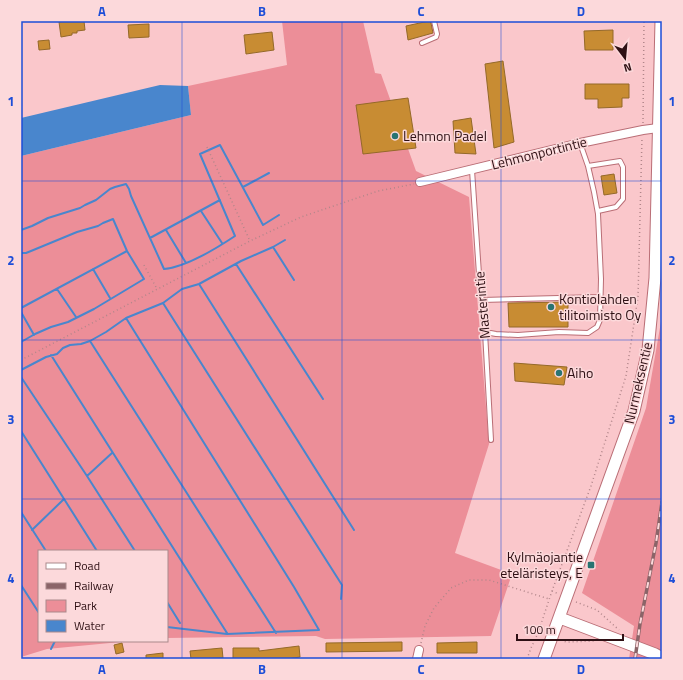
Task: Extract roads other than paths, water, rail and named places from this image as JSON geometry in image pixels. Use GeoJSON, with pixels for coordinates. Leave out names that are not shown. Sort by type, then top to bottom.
{"type":"FeatureCollection","features":[{"type":"Feature","properties":{"kind":"street","name":"Nurmeksentie"},"geometry":{"type":"LineString","coordinates":[[544,659],[634,411],[648,350],[655,278],[660,21]]}},
{"type":"Feature","properties":{"kind":"street","name":"Lehmonportintie"},"geometry":{"type":"LineString","coordinates":[[420,182],[580,143],[658,128]]}},
{"type":"Feature","properties":{"kind":"street"},"geometry":{"type":"LineString","coordinates":[[560,618],[656,654],[662,658]]}},
{"type":"Feature","properties":{"kind":"street"},"geometry":{"type":"LineString","coordinates":[[417,659],[419,650]]}},
{"type":"Feature","properties":{"kind":"lane"},"geometry":{"type":"LineString","coordinates":[[422,43],[436,37],[437,34],[434,21]]}},
{"type":"Feature","properties":{"kind":"lane"},"geometry":{"type":"LineString","coordinates":[[485,332],[518,335],[559,332],[588,333],[597,327],[600,320],[601,259],[598,211],[588,166],[580,143]]}},
{"type":"Feature","properties":{"kind":"lane"},"geometry":{"type":"LineString","coordinates":[[588,166],[620,161],[623,168],[624,199],[616,207],[598,211]]}},
{"type":"Feature","properties":{"kind":"lane","name":"Masterintie"},"geometry":{"type":"LineString","coordinates":[[472,170],[479,274],[485,332],[491,440]]}},
{"type":"Feature","properties":{"kind":"lane"},"geometry":{"type":"LineString","coordinates":[[482,300],[600,297]]}},
{"type":"Feature","properties":{"kind":"water"},"geometry":{"type":"Polygon","coordinates":[[[160,85],[188,86],[191,115],[21,156],[21,118],[160,85]]]}},
{"type":"Feature","properties":{"kind":"waterway"},"geometry":{"type":"LineString","coordinates":[[21,230],[48,218],[80,208],[96,200],[110,189],[126,184],[164,269],[172,268],[191,261],[235,236],[200,154],[220,145],[263,225],[279,215]]}},
{"type":"Feature","properties":{"kind":"waterway"},"geometry":{"type":"LineString","coordinates":[[243,187],[269,173]]}},
{"type":"Feature","properties":{"kind":"waterway"},"geometry":{"type":"LineString","coordinates":[[150,238],[220,200]]}},
{"type":"Feature","properties":{"kind":"waterway"},"geometry":{"type":"LineString","coordinates":[[201,211],[222,243]]}},
{"type":"Feature","properties":{"kind":"waterway"},"geometry":{"type":"LineString","coordinates":[[21,253],[26,253],[113,219],[127,251],[144,279],[94,309],[68,322],[35,334],[21,342]]}},
{"type":"Feature","properties":{"kind":"waterway"},"geometry":{"type":"LineString","coordinates":[[166,230],[186,263]]}},
{"type":"Feature","properties":{"kind":"waterway"},"geometry":{"type":"LineString","coordinates":[[21,370],[46,357],[57,354],[63,348],[70,345],[90,341],[126,318],[163,303],[182,289],[199,284],[241,261],[285,240]]}},
{"type":"Feature","properties":{"kind":"waterway"},"geometry":{"type":"LineString","coordinates":[[273,247],[294,280]]}},
{"type":"Feature","properties":{"kind":"waterway"},"geometry":{"type":"LineString","coordinates":[[21,308],[127,251]]}},
{"type":"Feature","properties":{"kind":"waterway"},"geometry":{"type":"LineString","coordinates":[[236,264],[323,399]]}},
{"type":"Feature","properties":{"kind":"waterway"},"geometry":{"type":"LineString","coordinates":[[93,269],[110,298]]}},
{"type":"Feature","properties":{"kind":"waterway"},"geometry":{"type":"LineString","coordinates":[[199,284],[354,530]]}},
{"type":"Feature","properties":{"kind":"waterway"},"geometry":{"type":"LineString","coordinates":[[57,289],[76,317]]}},
{"type":"Feature","properties":{"kind":"waterway"},"geometry":{"type":"LineString","coordinates":[[163,303],[342,585],[341,599]]}},
{"type":"Feature","properties":{"kind":"waterway"},"geometry":{"type":"LineString","coordinates":[[21,312],[34,335]]}},
{"type":"Feature","properties":{"kind":"waterway"},"geometry":{"type":"LineString","coordinates":[[126,318],[294,587],[319,630],[227,634],[168,627]]}},
{"type":"Feature","properties":{"kind":"waterway"},"geometry":{"type":"LineString","coordinates":[[90,341],[276,633]]}},
{"type":"Feature","properties":{"kind":"waterway"},"geometry":{"type":"LineString","coordinates":[[51,355],[227,633]]}},
{"type":"Feature","properties":{"kind":"waterway"},"geometry":{"type":"LineString","coordinates":[[21,377],[134,550]]}},
{"type":"Feature","properties":{"kind":"waterway"},"geometry":{"type":"LineString","coordinates":[[21,431],[96,550]]}},
{"type":"Feature","properties":{"kind":"waterway"},"geometry":{"type":"LineString","coordinates":[[87,476],[112,453]]}},
{"type":"Feature","properties":{"kind":"waterway"},"geometry":{"type":"LineString","coordinates":[[32,530],[64,499]]}},
{"type":"Feature","properties":{"kind":"waterway"},"geometry":{"type":"LineString","coordinates":[[21,512],[45,550]]}},
{"type":"Feature","properties":{"kind":"waterway"},"geometry":{"type":"LineString","coordinates":[[21,585],[38,611]]}},
{"type":"Feature","properties":{"kind":"waterway"},"geometry":{"type":"LineString","coordinates":[[168,604],[180,623]]}},
{"type":"Feature","properties":{"kind":"waterway"},"geometry":{"type":"LineString","coordinates":[[51,649],[54,642]]}},
{"type":"Feature","properties":{"kind":"railway"},"geometry":{"type":"LineString","coordinates":[[635,659],[662,502]]}},
{"type":"Feature","properties":{"kind":"place","name":"Lehmon Padel"},"geometry":{"type":"Point","coordinates":[395,136]}},
{"type":"Feature","properties":{"kind":"place","name":"Kontiolahden tilitoimisto Oy"},"geometry":{"type":"Point","coordinates":[551,307]}},
{"type":"Feature","properties":{"kind":"place","name":"Aiho"},"geometry":{"type":"Point","coordinates":[559,373]}},
{"type":"Feature","properties":{"kind":"place","name":"Kylmäojantie eteläristeys, E"},"geometry":{"type":"Point","coordinates":[591,565]}}]}
